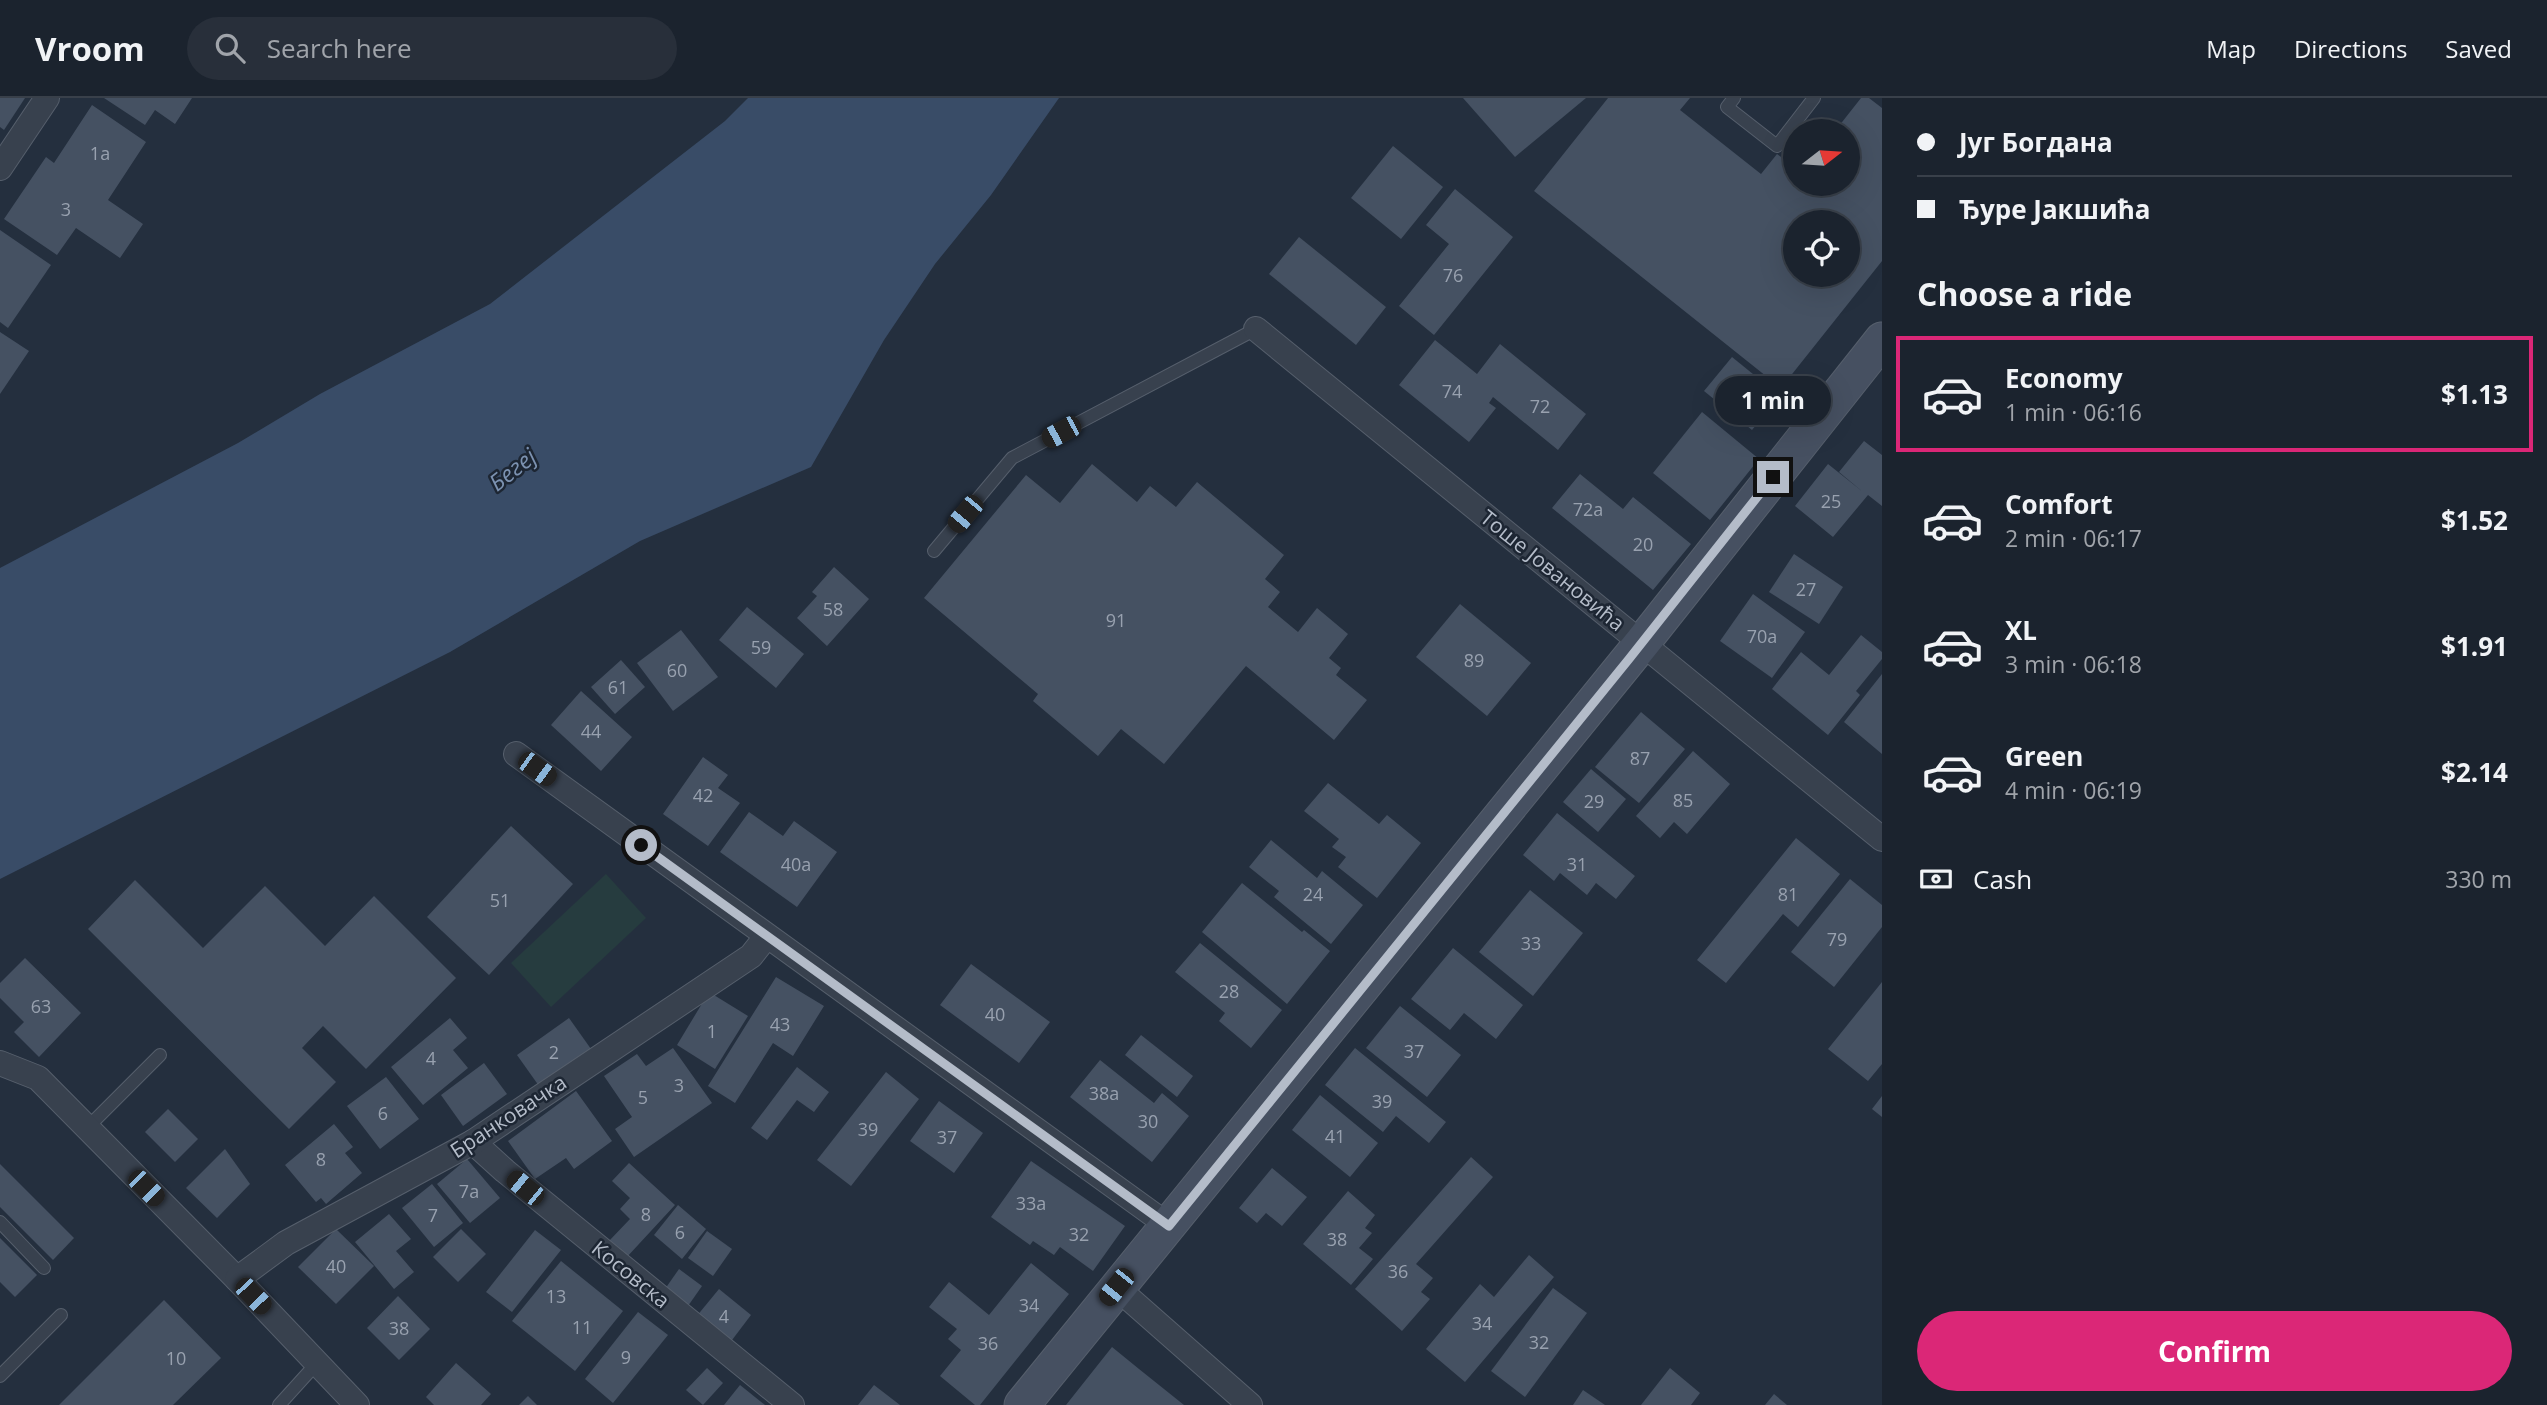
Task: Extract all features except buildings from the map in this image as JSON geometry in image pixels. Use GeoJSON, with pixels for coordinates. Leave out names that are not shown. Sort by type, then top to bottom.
{"type":"FeatureCollection","features":[{"type":"Feature","properties":{"kind":"street"},"geometry":{"type":"LineString","coordinates":[[0,168],[47,98]]}},
{"type":"Feature","properties":{"kind":"street","name":"Тоше Јовановића"},"geometry":{"type":"LineString","coordinates":[[1256,329],[1882,839]]}},
{"type":"Feature","properties":{"kind":"street"},"geometry":{"type":"LineString","coordinates":[[1022,1405],[1642,643],[1882,340]]}},
{"type":"Feature","properties":{"kind":"street"},"geometry":{"type":"LineString","coordinates":[[516,754],[1169,1226]]}},
{"type":"Feature","properties":{"kind":"street","name":"Бранковачка"},"geometry":{"type":"LineString","coordinates":[[237,1279],[286,1243],[473,1142],[751,956],[766,937]]}},
{"type":"Feature","properties":{"kind":"street"},"geometry":{"type":"LineString","coordinates":[[3,1063],[37,1078],[237,1279],[357,1405]]}},
{"type":"Feature","properties":{"kind":"street","name":"Косовска"},"geometry":{"type":"LineString","coordinates":[[473,1142],[792,1405]]}},
{"type":"Feature","properties":{"kind":"street"},"geometry":{"type":"LineString","coordinates":[[1116,1287],[1250,1405]]}},
{"type":"Feature","properties":{"kind":"lane"},"geometry":{"type":"LineString","coordinates":[[1734,98],[1727,107],[1777,146],[1814,98]]}},
{"type":"Feature","properties":{"kind":"lane"},"geometry":{"type":"LineString","coordinates":[[934,551],[1012,458],[1256,329]]}},
{"type":"Feature","properties":{"kind":"lane"},"geometry":{"type":"LineString","coordinates":[[87,1128],[160,1055]]}},
{"type":"Feature","properties":{"kind":"lane"},"geometry":{"type":"LineString","coordinates":[[0,1222],[44,1268]]}},
{"type":"Feature","properties":{"kind":"lane"},"geometry":{"type":"LineString","coordinates":[[0,1376],[61,1315]]}},
{"type":"Feature","properties":{"kind":"lane"},"geometry":{"type":"LineString","coordinates":[[279,1405],[317,1363]]}},
{"type":"Feature","properties":{"kind":"green space"},"geometry":{"type":"Polygon","coordinates":[[[606,874],[646,918],[551,1007],[511,963],[606,874]]]}},
{"type":"Feature","properties":{"kind":"water","name":"Бегеј"},"geometry":{"type":"Polygon","coordinates":[[[748,98],[1059,98],[991,195],[935,264],[884,340],[811,467],[640,541],[450,652],[0,879],[0,568],[238,443],[320,394],[490,304],[725,121],[748,98]]]}},
{"type":"Feature","properties":{"kind":"route"},"geometry":{"type":"LineString","coordinates":[[641,845],[1169,1226],[1629,659],[1773,477]]}}]}
